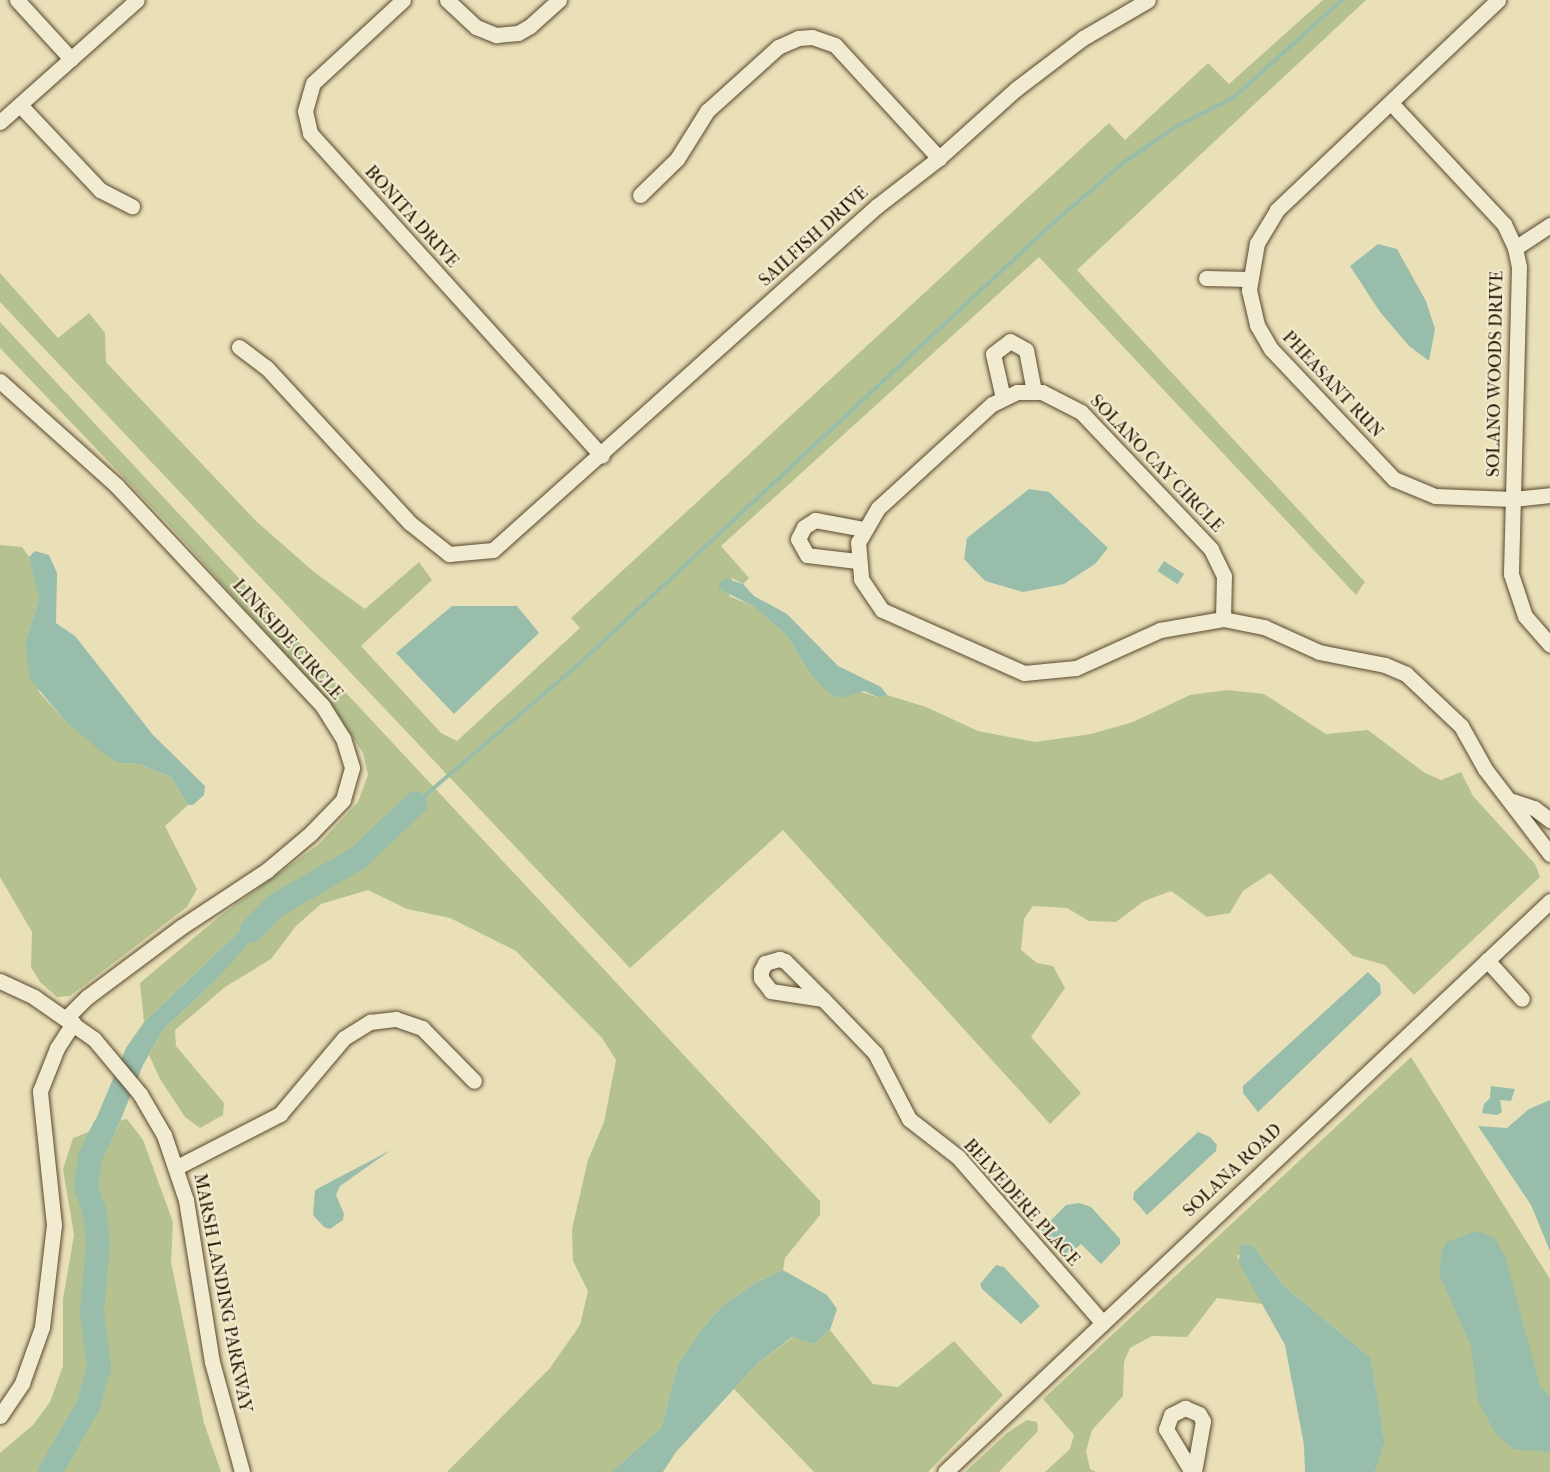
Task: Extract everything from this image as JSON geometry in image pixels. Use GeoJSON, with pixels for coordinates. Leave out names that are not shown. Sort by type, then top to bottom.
{"type":"FeatureCollection","features":[{"type":"Feature","properties":{"kind":"street"},"geometry":{"type":"LineString","coordinates":[[16,0],[71,59]]}},
{"type":"Feature","properties":{"kind":"street"},"geometry":{"type":"LineString","coordinates":[[0,122],[137,0]]}},
{"type":"Feature","properties":{"kind":"street","name":"BONITA DRIVE"},"geometry":{"type":"LineString","coordinates":[[403,0],[313,83],[305,104],[310,133],[602,456]]}},
{"type":"Feature","properties":{"kind":"street"},"geometry":{"type":"LineString","coordinates":[[447,0],[476,27],[496,35],[510,35],[530,27],[559,0]]}},
{"type":"Feature","properties":{"kind":"street","name":"SAILFISH DRIVE"},"geometry":{"type":"LineString","coordinates":[[239,347],[266,367],[410,523],[448,554],[493,550],[524,526],[877,206],[939,158],[1047,64],[1148,0]]}},
{"type":"Feature","properties":{"kind":"street","name":"PHEASANT RUN"},"geometry":{"type":"LineString","coordinates":[[1498,0],[1277,210],[1257,243],[1249,279],[1257,325],[1271,349],[1394,478],[1435,495],[1513,499],[1550,495]]}},
{"type":"Feature","properties":{"kind":"street"},"geometry":{"type":"LineString","coordinates":[[640,195],[677,159],[707,111],[778,47],[798,38],[812,37],[835,45],[939,158]]}},
{"type":"Feature","properties":{"kind":"street","name":"SOLANO WOODS DRIVE"},"geometry":{"type":"LineString","coordinates":[[1392,103],[1504,224],[1515,248],[1519,267],[1513,499],[1514,588],[1525,616],[1550,645]]}},
{"type":"Feature","properties":{"kind":"street"},"geometry":{"type":"LineString","coordinates":[[20,105],[100,190],[132,206]]}},
{"type":"Feature","properties":{"kind":"street"},"geometry":{"type":"LineString","coordinates":[[1515,248],[1550,225]]}},
{"type":"Feature","properties":{"kind":"street"},"geometry":{"type":"LineString","coordinates":[[1206,278],[1249,279]]}},
{"type":"Feature","properties":{"kind":"street"},"geometry":{"type":"LineString","coordinates":[[1003,398],[993,354],[1010,341],[1026,350],[1034,391],[1003,398],[878,508],[864,529],[857,561],[865,589],[882,610],[1023,673],[1067,670],[1160,630],[1223,620],[1264,627],[1319,652],[1385,665],[1406,674],[1461,726],[1485,769],[1512,801],[1522,822],[1550,854]]}},
{"type":"Feature","properties":{"kind":"street","name":"LINKSIDE CIRCLE"},"geometry":{"type":"LineString","coordinates":[[0,381],[95,464],[322,705],[343,738],[352,768],[343,800],[310,834],[266,871],[181,927],[87,998],[70,1020],[40,1091],[54,1225],[42,1327],[22,1383],[0,1416]]}},
{"type":"Feature","properties":{"kind":"street","name":"SOLANO CAY CIRCLE"},"geometry":{"type":"LineString","coordinates":[[1034,391],[1054,395],[1081,412],[1211,549],[1224,576],[1223,620]]}},
{"type":"Feature","properties":{"kind":"street"},"geometry":{"type":"LineString","coordinates":[[857,561],[807,555],[798,539],[804,527],[815,520],[864,529]]}},
{"type":"Feature","properties":{"kind":"street"},"geometry":{"type":"LineString","coordinates":[[1512,801],[1534,808],[1550,820]]}},
{"type":"Feature","properties":{"kind":"street","name":"SOLANA ROAD"},"geometry":{"type":"LineString","coordinates":[[945,1472],[1550,901]]}},
{"type":"Feature","properties":{"kind":"street"},"geometry":{"type":"LineString","coordinates":[[1487,960],[1522,999]]}},
{"type":"Feature","properties":{"kind":"street","name":"MARSH LANDING PARKWAY"},"geometry":{"type":"LineString","coordinates":[[0,981],[70,1020],[112,1058],[140,1094],[164,1135],[177,1167],[212,1362],[242,1472]]}},
{"type":"Feature","properties":{"kind":"street","name":"BELVEDERE PLACE"},"geometry":{"type":"LineString","coordinates":[[824,999],[875,1053],[909,1119],[958,1157],[1102,1322]]}},
{"type":"Feature","properties":{"kind":"street"},"geometry":{"type":"LineString","coordinates":[[177,1167],[280,1114],[344,1038],[370,1022],[396,1019],[422,1028],[474,1081]]}},
{"type":"Feature","properties":{"kind":"shaded area"},"geometry":{"type":"Polygon","coordinates":[[[1323,0],[1366,0],[1077,270],[1365,582],[1356,595],[1039,257],[721,546],[749,578],[743,584],[732,578],[729,596],[753,606],[786,635],[812,676],[880,698],[887,695],[926,707],[978,731],[1035,742],[1091,734],[1133,722],[1190,695],[1228,690],[1264,694],[1326,734],[1368,730],[1425,773],[1441,780],[1461,772],[1473,796],[1535,864],[1540,877],[1414,995],[1385,965],[1353,956],[1270,873],[1243,891],[1230,913],[1207,917],[1171,891],[1144,901],[1116,922],[1089,921],[1067,908],[1033,906],[1024,919],[1021,950],[1037,963],[1053,966],[1065,988],[1031,1037],[1081,1093],[1050,1124],[783,830],[630,968],[0,302],[0,273],[58,338],[89,313],[105,333],[106,362],[256,521],[314,572],[365,609],[419,562],[432,580],[361,646],[441,733],[457,741],[580,628],[571,618],[1109,123],[1125,140],[1208,63],[1229,84],[1323,0]]]}},
{"type":"Feature","properties":{"kind":"shaded area"},"geometry":{"type":"Polygon","coordinates":[[[1378,244],[1397,249],[1426,301],[1435,329],[1429,361],[1409,346],[1380,312],[1350,266],[1378,244]]]}},
{"type":"Feature","properties":{"kind":"shaded area"},"geometry":{"type":"Polygon","coordinates":[[[0,322],[820,1201],[820,1215],[785,1258],[783,1270],[753,1284],[721,1307],[702,1329],[678,1364],[661,1428],[611,1472],[447,1472],[550,1368],[580,1325],[588,1291],[573,1261],[572,1229],[588,1160],[604,1122],[616,1060],[602,1038],[516,951],[450,918],[407,909],[368,890],[321,904],[296,926],[271,959],[225,987],[175,1030],[176,1046],[224,1103],[223,1115],[200,1128],[185,1117],[160,1079],[149,1055],[163,1030],[219,977],[275,906],[266,906],[144,1022],[140,983],[220,916],[318,845],[358,802],[368,775],[363,753],[335,710],[172,528],[0,348],[0,322]]]}},
{"type":"Feature","properties":{"kind":"shaded area"},"geometry":{"type":"Polygon","coordinates":[[[1029,489],[1049,492],[1108,548],[1095,564],[1064,584],[1023,592],[985,581],[964,559],[967,538],[1029,489]]]}},
{"type":"Feature","properties":{"kind":"shaded area"},"geometry":{"type":"Polygon","coordinates":[[[0,545],[22,547],[29,557],[38,587],[39,599],[25,643],[39,692],[65,721],[118,763],[139,764],[171,777],[188,805],[165,826],[197,889],[187,907],[70,996],[57,997],[40,982],[31,967],[32,932],[0,877],[0,545]]]}},
{"type":"Feature","properties":{"kind":"shaded area"},"geometry":{"type":"Polygon","coordinates":[[[35,551],[49,555],[57,573],[56,623],[75,636],[153,735],[205,786],[204,795],[193,805],[188,805],[171,777],[139,764],[118,763],[102,752],[65,721],[30,679],[25,643],[39,599],[29,557],[35,551]]]}},
{"type":"Feature","properties":{"kind":"shaded area"},"geometry":{"type":"Polygon","coordinates":[[[1164,561],[1184,574],[1178,584],[1157,571],[1164,561]]]}},
{"type":"Feature","properties":{"kind":"shaded area"},"geometry":{"type":"Polygon","coordinates":[[[725,578],[743,584],[754,596],[787,614],[838,666],[881,687],[887,695],[880,698],[864,691],[842,698],[830,694],[812,676],[786,635],[753,606],[719,589],[719,583],[725,578]]]}},
{"type":"Feature","properties":{"kind":"shaded area"},"geometry":{"type":"Polygon","coordinates":[[[452,606],[517,606],[539,633],[454,714],[396,653],[452,606]]]}},
{"type":"Feature","properties":{"kind":"shaded area"},"geometry":{"type":"Polygon","coordinates":[[[266,906],[275,906],[275,913],[219,977],[163,1030],[143,1065],[114,1136],[103,1151],[90,1157],[91,1131],[126,1048],[144,1022],[266,906]]]}},
{"type":"Feature","properties":{"kind":"shaded area"},"geometry":{"type":"Polygon","coordinates":[[[1368,972],[1380,984],[1381,994],[1258,1112],[1243,1093],[1243,1086],[1368,972]]]}},
{"type":"Feature","properties":{"kind":"shaded area"},"geometry":{"type":"Polygon","coordinates":[[[1411,1057],[1550,1279],[1550,1472],[1375,1472],[1385,1442],[1371,1358],[1284,1286],[1254,1247],[1237,1256],[1263,1304],[1217,1298],[1187,1337],[1152,1336],[1130,1348],[1124,1362],[1123,1396],[1092,1430],[1086,1451],[1090,1469],[1096,1472],[1045,1472],[1070,1449],[1074,1435],[1043,1399],[1411,1057]]]}},
{"type":"Feature","properties":{"kind":"shaded area"},"geometry":{"type":"Polygon","coordinates":[[[1491,1086],[1515,1089],[1511,1101],[1500,1100],[1502,1112],[1497,1115],[1482,1113],[1484,1104],[1490,1098],[1491,1086]]]}},
{"type":"Feature","properties":{"kind":"shaded area"},"geometry":{"type":"Polygon","coordinates":[[[1550,1100],[1550,1251],[1531,1205],[1478,1126],[1507,1128],[1529,1109],[1550,1100]]]}},
{"type":"Feature","properties":{"kind":"shaded area"},"geometry":{"type":"Polygon","coordinates":[[[127,1119],[143,1140],[173,1222],[171,1262],[204,1423],[221,1472],[0,1472],[0,1453],[33,1425],[50,1402],[63,1366],[63,1299],[74,1235],[63,1169],[73,1138],[91,1131],[91,1157],[114,1136],[121,1120],[127,1119]]]}},
{"type":"Feature","properties":{"kind":"shaded area"},"geometry":{"type":"Polygon","coordinates":[[[1198,1132],[1210,1137],[1217,1145],[1216,1151],[1147,1215],[1133,1199],[1134,1192],[1198,1132]]]}},
{"type":"Feature","properties":{"kind":"shaded area"},"geometry":{"type":"Polygon","coordinates":[[[391,1150],[340,1186],[336,1195],[344,1214],[343,1220],[330,1229],[324,1227],[313,1215],[315,1190],[391,1150]]]}},
{"type":"Feature","properties":{"kind":"shaded area"},"geometry":{"type":"Polygon","coordinates":[[[1079,1203],[1091,1207],[1120,1239],[1120,1244],[1101,1264],[1081,1244],[1067,1256],[1041,1230],[1066,1205],[1079,1203]]]}},
{"type":"Feature","properties":{"kind":"shaded area"},"geometry":{"type":"Polygon","coordinates":[[[1476,1231],[1495,1238],[1506,1259],[1540,1386],[1550,1396],[1550,1452],[1513,1449],[1495,1433],[1478,1401],[1471,1346],[1439,1274],[1442,1250],[1447,1242],[1476,1231]]]}},
{"type":"Feature","properties":{"kind":"shaded area"},"geometry":{"type":"Polygon","coordinates":[[[1247,1244],[1254,1247],[1284,1286],[1371,1358],[1385,1442],[1375,1472],[1305,1472],[1304,1445],[1285,1345],[1239,1263],[1240,1246],[1247,1244]]]}},
{"type":"Feature","properties":{"kind":"shaded area"},"geometry":{"type":"Polygon","coordinates":[[[996,1265],[1004,1267],[1040,1306],[1021,1324],[982,1289],[980,1284],[996,1265]]]}},
{"type":"Feature","properties":{"kind":"shaded area"},"geometry":{"type":"Polygon","coordinates":[[[783,1270],[827,1295],[837,1309],[830,1330],[814,1344],[792,1337],[757,1364],[676,1452],[663,1472],[611,1472],[661,1428],[678,1364],[702,1329],[721,1307],[753,1284],[783,1270]]]}},
{"type":"Feature","properties":{"kind":"shaded area"},"geometry":{"type":"Polygon","coordinates":[[[830,1330],[873,1384],[898,1387],[954,1341],[1003,1395],[928,1472],[814,1472],[734,1389],[757,1364],[793,1337],[814,1344],[830,1330]]]}},
{"type":"Feature","properties":{"kind":"shaded area"},"geometry":{"type":"Polygon","coordinates":[[[1027,1420],[1037,1422],[1038,1431],[999,1472],[965,1472],[1007,1433],[1027,1420]]]}},
{"type":"Feature","properties":{"kind":"waterway"},"geometry":{"type":"LineString","coordinates":[[415,804],[579,664],[1052,224],[1123,163],[1177,126],[1233,98],[1342,0]]}},
{"type":"Feature","properties":{"kind":"waterway"},"geometry":{"type":"LineString","coordinates":[[252,930],[275,906],[358,858],[415,804]]}},
{"type":"Feature","properties":{"kind":"waterway"},"geometry":{"type":"LineString","coordinates":[[50,1472],[88,1406],[99,1367],[92,1312],[98,1243],[95,1213],[86,1187],[90,1157],[104,1128]]}}]}
